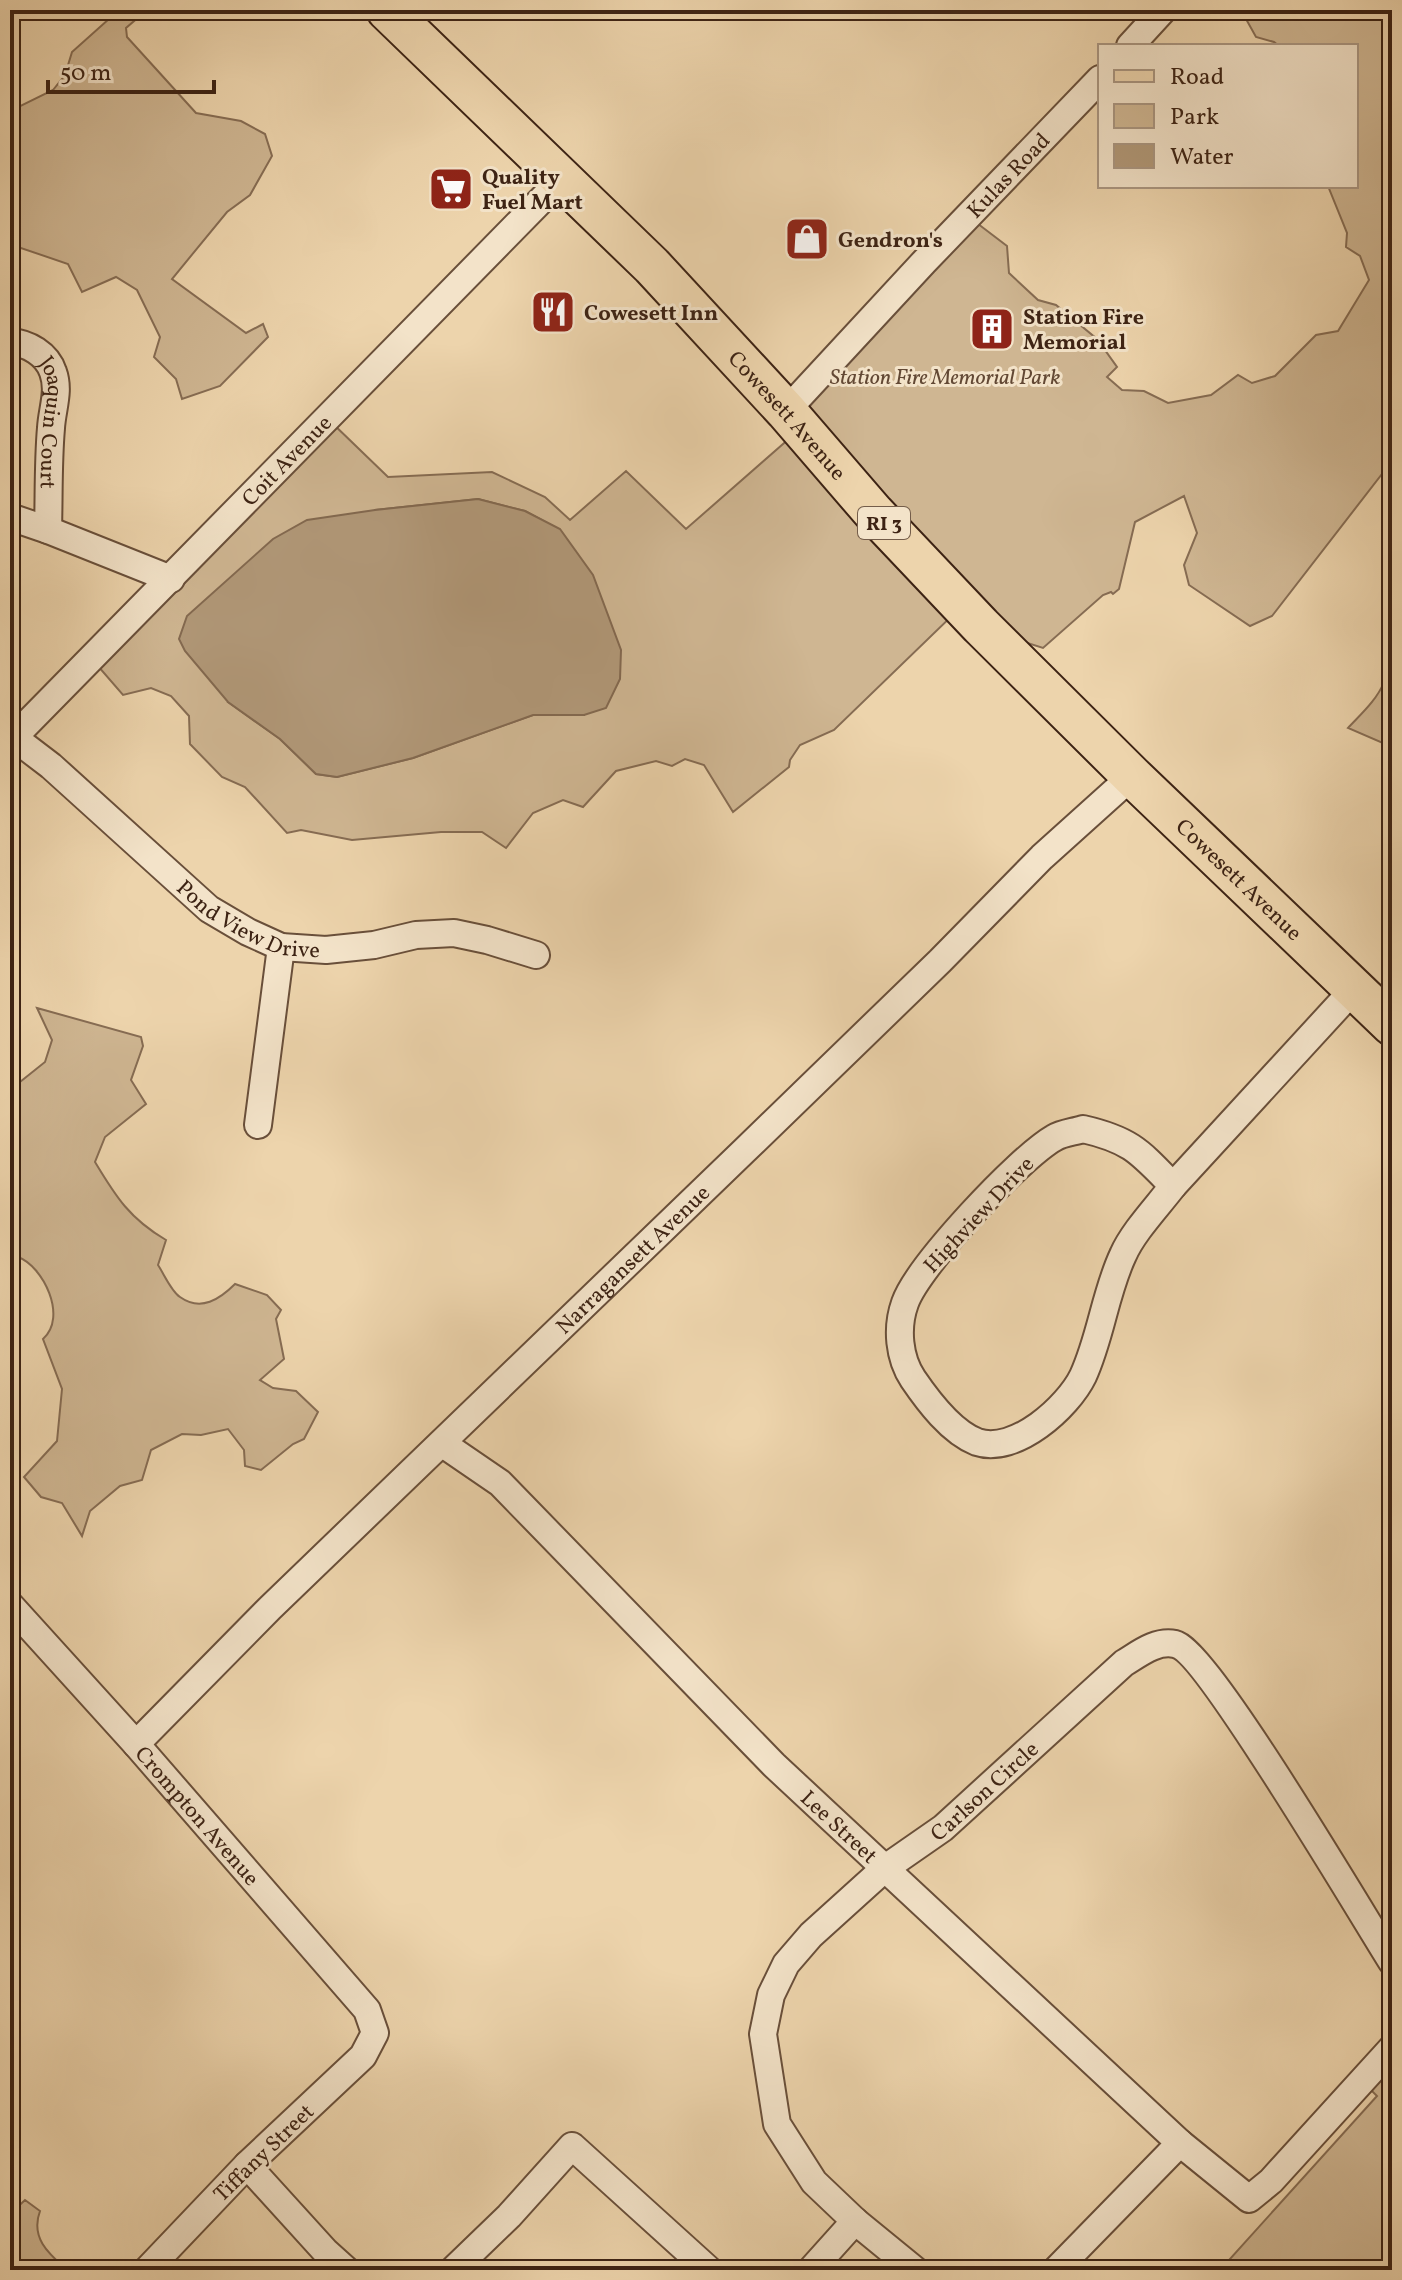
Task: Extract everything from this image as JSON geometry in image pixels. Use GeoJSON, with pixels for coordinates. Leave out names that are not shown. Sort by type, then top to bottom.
{"type":"FeatureCollection","features":[{"type":"Feature","properties":{"kind":"main road","name":"Cowesett Avenue"},"geometry":{"type":"LineString","coordinates":[[387,10],[652,266],[970,615],[1132,776],[1392,1025]]}},
{"type":"Feature","properties":{"kind":"street"},"geometry":{"type":"LineString","coordinates":[[1132,44],[1163,10]]}},
{"type":"Feature","properties":{"kind":"street","name":"Kulas Road"},"geometry":{"type":"LineString","coordinates":[[786,411],[913,273],[1098,81]]}},
{"type":"Feature","properties":{"kind":"street","name":"Coit Avenue"},"geometry":{"type":"LineString","coordinates":[[12,739],[561,180]]}},
{"type":"Feature","properties":{"kind":"street","name":"Joaquin Court"},"geometry":{"type":"LineString","coordinates":[[10,342],[26,343],[53,370],[57,392],[51,426],[48,530]]}},
{"type":"Feature","properties":{"kind":"street","name":"Joaquin Court"},"geometry":{"type":"LineString","coordinates":[[10,517],[171,579]]}},
{"type":"Feature","properties":{"kind":"street","name":"Pond View Drive"},"geometry":{"type":"LineString","coordinates":[[12,739],[51,766],[209,909],[281,947],[326,950],[374,945],[416,935],[454,933],[536,955]]}},
{"type":"Feature","properties":{"kind":"street","name":"Narragansett Avenue"},"geometry":{"type":"LineString","coordinates":[[136,1744],[270,1608],[918,982],[1042,857],[1132,776]]}},
{"type":"Feature","properties":{"kind":"street"},"geometry":{"type":"LineString","coordinates":[[258,1125],[281,947]]}},
{"type":"Feature","properties":{"kind":"street","name":"Highview Drive"},"geometry":{"type":"LineString","coordinates":[[1173,1186],[1138,1149],[1113,1136],[1083,1129],[1056,1137],[1030,1155],[986,1199],[923,1273],[904,1304],[900,1337],[904,1365],[924,1395],[953,1426],[978,1442],[1006,1442],[1038,1427],[1066,1404],[1083,1376],[1123,1252],[1173,1186],[1354,989]]}},
{"type":"Feature","properties":{"kind":"street","name":"Lee Street"},"geometry":{"type":"LineString","coordinates":[[443,1444],[500,1483],[763,1754],[1180,2143],[1249,2199],[1271,2181],[1392,2048]]}},
{"type":"Feature","properties":{"kind":"street","name":"Crompton Avenue"},"geometry":{"type":"LineString","coordinates":[[10,1605],[136,1744],[367,2010],[375,2033]]}},
{"type":"Feature","properties":{"kind":"street","name":"Carlson Circle"},"geometry":{"type":"LineString","coordinates":[[915,2270],[855,2221],[814,2182],[777,2124],[763,2034],[771,1995],[786,1964],[811,1935],[884,1869],[943,1828],[1124,1663],[1152,1646],[1175,1644],[1189,1654],[1239,1717],[1392,1962]]}},
{"type":"Feature","properties":{"kind":"street","name":"Tiffany Street"},"geometry":{"type":"LineString","coordinates":[[147,2270],[247,2165],[363,2056],[375,2033]]}},
{"type":"Feature","properties":{"kind":"street"},"geometry":{"type":"LineString","coordinates":[[1056,2270],[1180,2143]]}},
{"type":"Feature","properties":{"kind":"street"},"geometry":{"type":"LineString","coordinates":[[453,2270],[509,2216],[572,2146],[709,2270]]}},
{"type":"Feature","properties":{"kind":"street"},"geometry":{"type":"LineString","coordinates":[[247,2165],[346,2270]]}},
{"type":"Feature","properties":{"kind":"street"},"geometry":{"type":"LineString","coordinates":[[811,2270],[855,2221]]}},
{"type":"Feature","properties":{"kind":"green space"},"geometry":{"type":"Polygon","coordinates":[[[119,10],[147,10],[126,28],[127,37],[196,113],[241,121],[265,134],[272,156],[250,195],[227,212],[172,279],[246,333],[263,324],[268,337],[220,386],[182,399],[176,379],[154,357],[160,337],[137,290],[116,277],[82,292],[68,264],[21,248],[10,252],[10,111],[53,90],[65,75],[72,52],[119,10]]]}},
{"type":"Feature","properties":{"kind":"green space","name":"Station Fire Memorial Park"},"geometry":{"type":"Polygon","coordinates":[[[1241,10],[1392,10],[1392,461],[1272,616],[1250,626],[1189,585],[1184,565],[1197,533],[1184,496],[1135,522],[1119,589],[1113,594],[1103,595],[1043,648],[999,634],[961,607],[834,730],[800,745],[789,767],[733,812],[704,765],[685,759],[672,766],[656,761],[616,771],[583,807],[563,800],[533,813],[506,848],[482,832],[441,832],[352,840],[301,830],[287,833],[245,787],[222,777],[190,744],[189,716],[171,696],[151,688],[123,695],[91,658],[330,421],[388,477],[492,472],[545,497],[570,520],[626,471],[686,529],[799,430],[801,415],[969,217],[1007,246],[1009,273],[1038,300],[1056,305],[1097,339],[1117,367],[1107,377],[1122,390],[1144,391],[1168,403],[1211,395],[1238,375],[1252,383],[1275,376],[1316,335],[1338,331],[1369,280],[1360,256],[1346,247],[1347,233],[1329,188],[1358,188],[1358,44],[1274,42],[1256,37],[1241,10]],[[478,499],[375,510],[228,702],[280,739],[316,774],[337,777],[413,758],[533,715],[584,715],[558,529],[525,511],[478,499]]]}},
{"type":"Feature","properties":{"kind":"green space"},"geometry":{"type":"Polygon","coordinates":[[[1392,652],[1392,747],[1348,728],[1381,689],[1392,652]]]}},
{"type":"Feature","properties":{"kind":"green space"},"geometry":{"type":"Polygon","coordinates":[[[37,1008],[141,1037],[143,1046],[131,1080],[146,1104],[105,1137],[95,1162],[125,1206],[166,1240],[158,1265],[180,1297],[195,1303],[210,1302],[235,1284],[267,1295],[281,1310],[276,1319],[284,1359],[260,1380],[273,1388],[296,1391],[318,1412],[304,1439],[261,1470],[245,1466],[244,1450],[228,1429],[201,1435],[182,1434],[151,1450],[142,1480],[120,1486],[90,1511],[82,1536],[62,1503],[41,1497],[24,1477],[57,1441],[62,1389],[43,1339],[50,1330],[53,1318],[49,1293],[36,1271],[18,1257],[10,1234],[10,1090],[45,1062],[52,1040],[37,1008]]]}},
{"type":"Feature","properties":{"kind":"green space"},"geometry":{"type":"Polygon","coordinates":[[[1392,2049],[1392,2270],[1220,2270],[1377,2096],[1363,2082],[1392,2049]]]}},
{"type":"Feature","properties":{"kind":"green space"},"geometry":{"type":"Polygon","coordinates":[[[25,2200],[40,2211],[37,2229],[43,2245],[67,2270],[10,2270],[10,2214],[25,2200]]]}},
{"type":"Feature","properties":{"kind":"water"},"geometry":{"type":"Polygon","coordinates":[[[478,499],[525,511],[560,529],[593,575],[621,650],[620,679],[606,708],[584,715],[533,715],[413,758],[337,777],[316,774],[280,739],[228,702],[185,651],[179,639],[187,616],[273,539],[307,520],[478,499]]]}},
{"type":"Feature","properties":{"kind":"place","name":"Quality Fuel Mart"},"geometry":{"type":"Point","coordinates":[451,189]}},
{"type":"Feature","properties":{"kind":"place","name":"Gendron's"},"geometry":{"type":"Point","coordinates":[807,239]}},
{"type":"Feature","properties":{"kind":"place","name":"Cowesett Inn"},"geometry":{"type":"Point","coordinates":[553,312]}},
{"type":"Feature","properties":{"kind":"place","name":"Station Fire Memorial"},"geometry":{"type":"Point","coordinates":[992,329]}}]}
